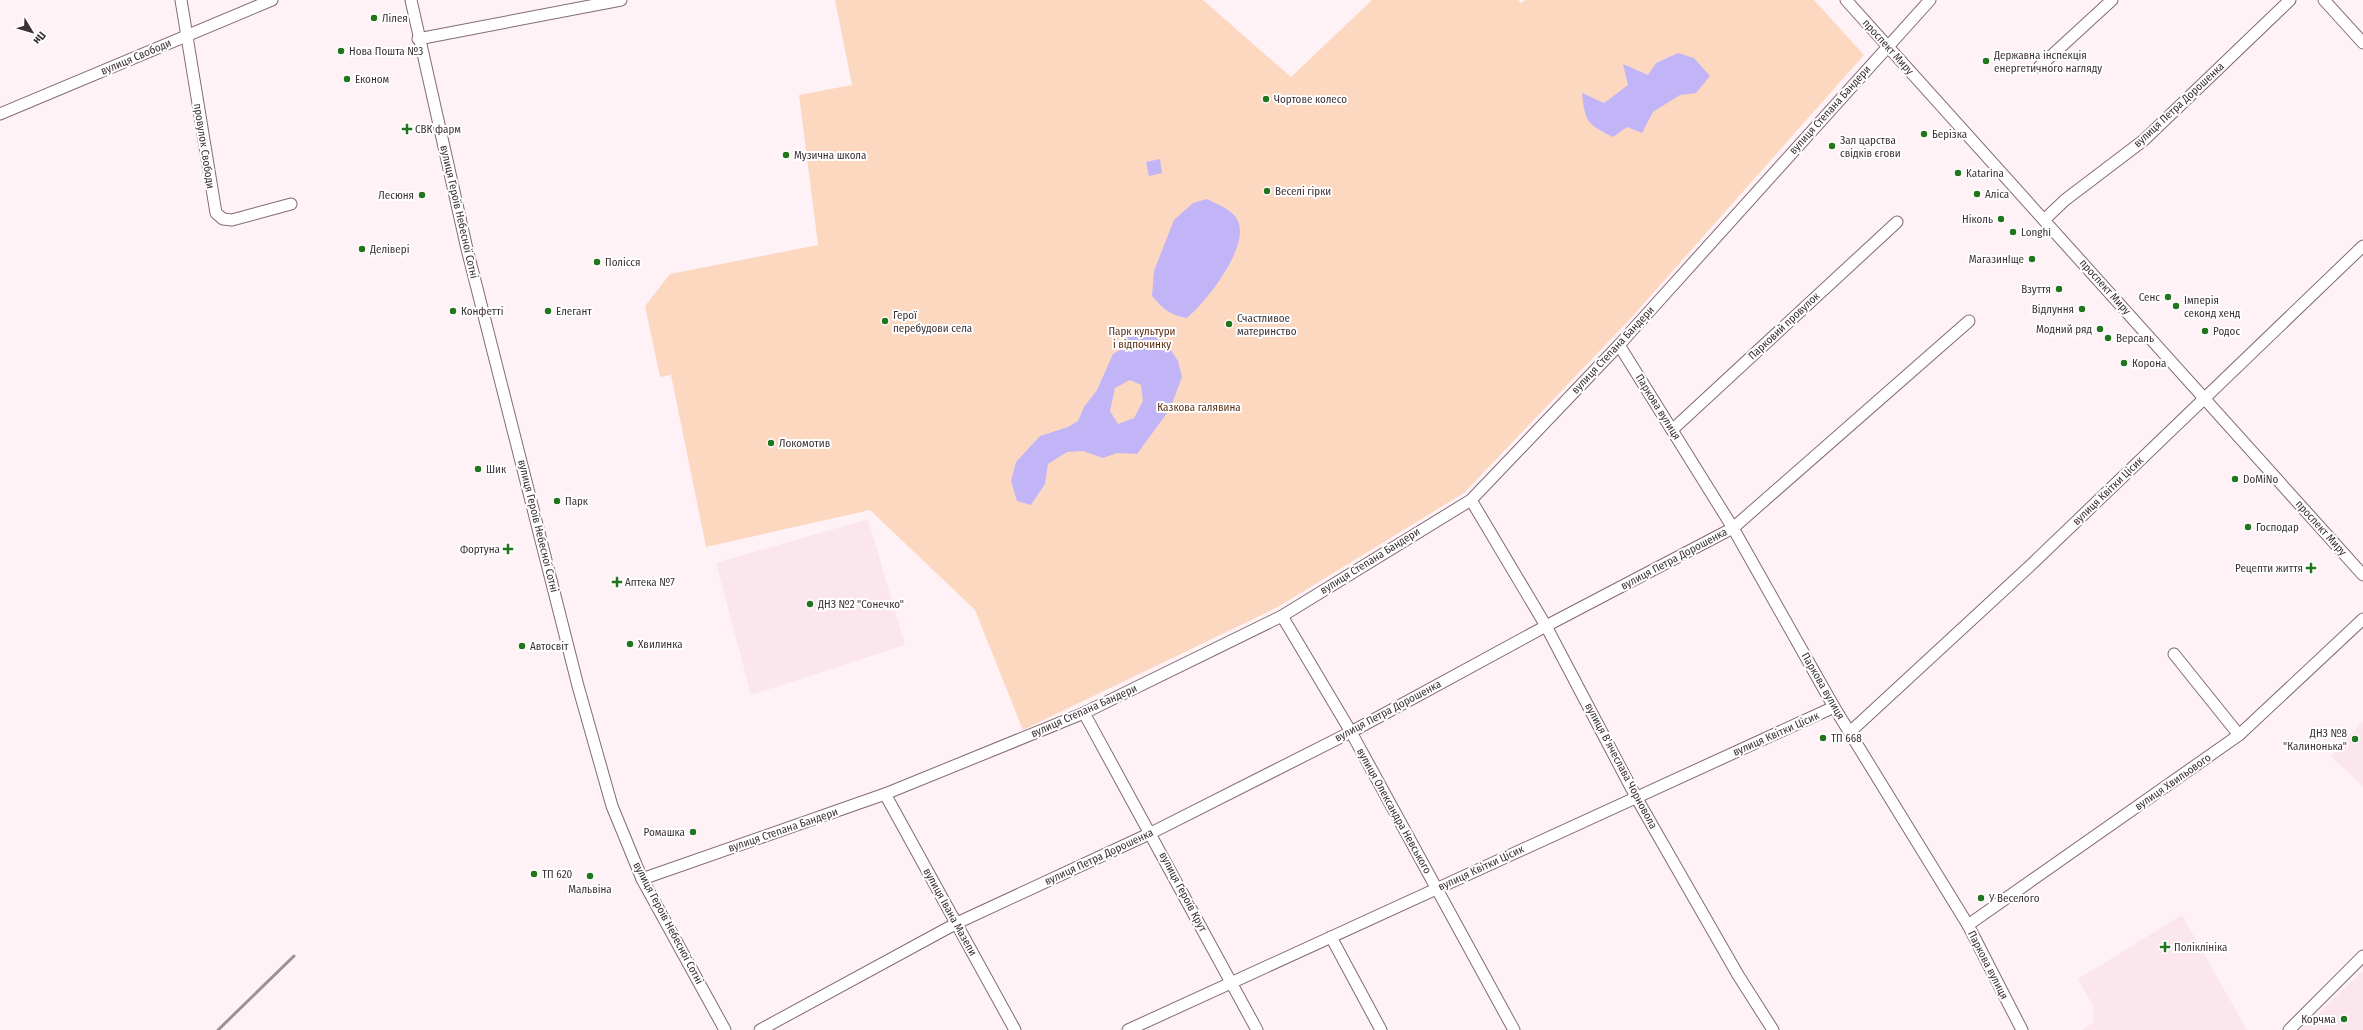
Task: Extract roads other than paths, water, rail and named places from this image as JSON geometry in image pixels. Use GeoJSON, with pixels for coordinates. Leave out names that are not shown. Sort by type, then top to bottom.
{"type":"FeatureCollection","features":[{"type":"Feature","properties":{"kind":"street","name":"провулок Свободи"},"geometry":{"type":"LineString","coordinates":[[181,0],[216,213],[223,219],[232,220],[292,204]]}},
{"type":"Feature","properties":{"kind":"street","name":"вулиця Свободи"},"geometry":{"type":"LineString","coordinates":[[0,114],[272,0]]}},
{"type":"Feature","properties":{"kind":"street","name":"вулиця Героїв Небесної Сотні"},"geometry":{"type":"LineString","coordinates":[[411,0],[418,39],[467,248],[578,686],[612,806],[642,879],[725,1030]]}},
{"type":"Feature","properties":{"kind":"street"},"geometry":{"type":"LineString","coordinates":[[418,39],[621,0]]}},
{"type":"Feature","properties":{"kind":"street","name":"проспект Миру"},"geometry":{"type":"LineString","coordinates":[[1846,0],[2363,575]]}},
{"type":"Feature","properties":{"kind":"street","name":"вулиця Степана Бандери"},"geometry":{"type":"LineString","coordinates":[[642,879],[885,794],[1084,714],[1282,616],[1470,500],[1619,345],[1930,0]]}},
{"type":"Feature","properties":{"kind":"street"},"geometry":{"type":"LineString","coordinates":[[2039,67],[2112,0]]}},
{"type":"Feature","properties":{"kind":"street","name":"вулиця Петра Дорошенка"},"geometry":{"type":"LineString","coordinates":[[2044,220],[2065,200],[2144,140],[2290,0]]}},
{"type":"Feature","properties":{"kind":"street"},"geometry":{"type":"LineString","coordinates":[[2324,0],[2363,43]]}},
{"type":"Feature","properties":{"kind":"street","name":"Парковий провулок"},"geometry":{"type":"LineString","coordinates":[[1672,430],[1897,222]]}},
{"type":"Feature","properties":{"kind":"street","name":"вулиця Квітки Цісик"},"geometry":{"type":"LineString","coordinates":[[1850,732],[2032,564],[2363,246]]}},
{"type":"Feature","properties":{"kind":"street","name":"вулиця Петра Дорошенка"},"geometry":{"type":"LineString","coordinates":[[760,1030],[957,923],[1151,833],[1351,732],[1546,626],[1733,528],[1969,321]]}},
{"type":"Feature","properties":{"kind":"street","name":"Паркова вулиця"},"geometry":{"type":"LineString","coordinates":[[1619,345],[1733,528],[1834,707],[1968,926],[2022,1030]]}},
{"type":"Feature","properties":{"kind":"street","name":"вулиця Вʼячеслава Чорновола"},"geometry":{"type":"LineString","coordinates":[[1470,500],[1546,626],[1636,797],[1738,976],[1773,1030]]}},
{"type":"Feature","properties":{"kind":"street","name":"вулиця Олександра Невського"},"geometry":{"type":"LineString","coordinates":[[1282,616],[1351,732],[1514,1030]]}},
{"type":"Feature","properties":{"kind":"street","name":"вулиця Хвильового"},"geometry":{"type":"LineString","coordinates":[[1968,926],[2239,736],[2363,619]]}},
{"type":"Feature","properties":{"kind":"street"},"geometry":{"type":"LineString","coordinates":[[2174,654],[2239,736]]}},
{"type":"Feature","properties":{"kind":"street","name":"вулиця Квітки Цісик"},"geometry":{"type":"LineString","coordinates":[[1136,1028],[1330,937],[1834,707]]}},
{"type":"Feature","properties":{"kind":"street","name":"вулиця Героїв Крут"},"geometry":{"type":"LineString","coordinates":[[1084,714],[1151,833],[1257,1030]]}},
{"type":"Feature","properties":{"kind":"street","name":"вулиця Івана Мазепи"},"geometry":{"type":"LineString","coordinates":[[885,794],[1015,1030]]}},
{"type":"Feature","properties":{"kind":"street"},"geometry":{"type":"LineString","coordinates":[[1330,937],[1381,1030]]}},
{"type":"Feature","properties":{"kind":"street"},"geometry":{"type":"LineString","coordinates":[[2289,1030],[2363,956]]}},
{"type":"Feature","properties":{"kind":"railway"},"geometry":{"type":"LineString","coordinates":[[218,1030],[294,956]]}},
{"type":"Feature","properties":{"kind":"place","name":"Лілея"},"geometry":{"type":"Point","coordinates":[374,18]}},
{"type":"Feature","properties":{"kind":"place","name":"Нова Пошта №3"},"geometry":{"type":"Point","coordinates":[341,51]}},
{"type":"Feature","properties":{"kind":"place","name":"Державна інспекція енергетичного нагляду"},"geometry":{"type":"Point","coordinates":[1986,61]}},
{"type":"Feature","properties":{"kind":"place","name":"Економ"},"geometry":{"type":"Point","coordinates":[347,79]}},
{"type":"Feature","properties":{"kind":"place","name":"Чортове колесо"},"geometry":{"type":"Point","coordinates":[1266,99]}},
{"type":"Feature","properties":{"kind":"place","name":"СВК фарм"},"geometry":{"type":"Point","coordinates":[407,129]}},
{"type":"Feature","properties":{"kind":"place","name":"Берізка"},"geometry":{"type":"Point","coordinates":[1924,134]}},
{"type":"Feature","properties":{"kind":"place","name":"Зал царства свідків єгови"},"geometry":{"type":"Point","coordinates":[1832,146]}},
{"type":"Feature","properties":{"kind":"place","name":"Музична школа"},"geometry":{"type":"Point","coordinates":[786,155]}},
{"type":"Feature","properties":{"kind":"place","name":"Katarina"},"geometry":{"type":"Point","coordinates":[1958,173]}},
{"type":"Feature","properties":{"kind":"place","name":"Веселі гірки"},"geometry":{"type":"Point","coordinates":[1267,191]}},
{"type":"Feature","properties":{"kind":"place","name":"Аліса"},"geometry":{"type":"Point","coordinates":[1977,194]}},
{"type":"Feature","properties":{"kind":"place","name":"Лесюня"},"geometry":{"type":"Point","coordinates":[422,195]}},
{"type":"Feature","properties":{"kind":"place","name":"Ніколь"},"geometry":{"type":"Point","coordinates":[2001,219]}},
{"type":"Feature","properties":{"kind":"place","name":"Longhi"},"geometry":{"type":"Point","coordinates":[2013,232]}},
{"type":"Feature","properties":{"kind":"place","name":"Делівері"},"geometry":{"type":"Point","coordinates":[362,249]}},
{"type":"Feature","properties":{"kind":"place","name":"МагазинІще"},"geometry":{"type":"Point","coordinates":[2032,259]}},
{"type":"Feature","properties":{"kind":"place","name":"Полісся"},"geometry":{"type":"Point","coordinates":[597,262]}},
{"type":"Feature","properties":{"kind":"place","name":"Взуття"},"geometry":{"type":"Point","coordinates":[2059,289]}},
{"type":"Feature","properties":{"kind":"place","name":"Сенс"},"geometry":{"type":"Point","coordinates":[2168,297]}},
{"type":"Feature","properties":{"kind":"place","name":"Імперія секонд хенд"},"geometry":{"type":"Point","coordinates":[2176,306]}},
{"type":"Feature","properties":{"kind":"place","name":"Відлуння"},"geometry":{"type":"Point","coordinates":[2082,309]}},
{"type":"Feature","properties":{"kind":"place","name":"Конфетті"},"geometry":{"type":"Point","coordinates":[453,311]}},
{"type":"Feature","properties":{"kind":"place","name":"Елегант"},"geometry":{"type":"Point","coordinates":[548,311]}},
{"type":"Feature","properties":{"kind":"place","name":"Герої перебудови села"},"geometry":{"type":"Point","coordinates":[885,321]}},
{"type":"Feature","properties":{"kind":"place","name":"Счастливое материнство"},"geometry":{"type":"Point","coordinates":[1229,324]}},
{"type":"Feature","properties":{"kind":"place","name":"Модний ряд"},"geometry":{"type":"Point","coordinates":[2100,329]}},
{"type":"Feature","properties":{"kind":"place","name":"Родос"},"geometry":{"type":"Point","coordinates":[2205,331]}},
{"type":"Feature","properties":{"kind":"place","name":"Версаль"},"geometry":{"type":"Point","coordinates":[2108,338]}},
{"type":"Feature","properties":{"kind":"place","name":"Корона"},"geometry":{"type":"Point","coordinates":[2124,363]}},
{"type":"Feature","properties":{"kind":"place","name":"Локомотив"},"geometry":{"type":"Point","coordinates":[771,443]}},
{"type":"Feature","properties":{"kind":"place","name":"Шик"},"geometry":{"type":"Point","coordinates":[478,469]}},
{"type":"Feature","properties":{"kind":"place","name":"DoMiNo"},"geometry":{"type":"Point","coordinates":[2235,479]}},
{"type":"Feature","properties":{"kind":"place","name":"Парк"},"geometry":{"type":"Point","coordinates":[557,501]}},
{"type":"Feature","properties":{"kind":"place","name":"Господар"},"geometry":{"type":"Point","coordinates":[2248,527]}},
{"type":"Feature","properties":{"kind":"place","name":"Фортуна"},"geometry":{"type":"Point","coordinates":[508,549]}},
{"type":"Feature","properties":{"kind":"place","name":"Рецепти життя"},"geometry":{"type":"Point","coordinates":[2311,568]}},
{"type":"Feature","properties":{"kind":"place","name":"Аптека №7"},"geometry":{"type":"Point","coordinates":[617,582]}},
{"type":"Feature","properties":{"kind":"place","name":"ДНЗ №2 \"Сонечко\""},"geometry":{"type":"Point","coordinates":[810,604]}},
{"type":"Feature","properties":{"kind":"place","name":"Хвилинка"},"geometry":{"type":"Point","coordinates":[630,644]}},
{"type":"Feature","properties":{"kind":"place","name":"Автосвіт"},"geometry":{"type":"Point","coordinates":[522,646]}},
{"type":"Feature","properties":{"kind":"place","name":"ТП 668"},"geometry":{"type":"Point","coordinates":[1823,738]}},
{"type":"Feature","properties":{"kind":"place","name":"ДНЗ №8 \"Калинонька\""},"geometry":{"type":"Point","coordinates":[2355,739]}},
{"type":"Feature","properties":{"kind":"place","name":"Ромашка"},"geometry":{"type":"Point","coordinates":[693,832]}},
{"type":"Feature","properties":{"kind":"place","name":"ТП 620"},"geometry":{"type":"Point","coordinates":[534,874]}},
{"type":"Feature","properties":{"kind":"place","name":"Мальвіна"},"geometry":{"type":"Point","coordinates":[590,876]}},
{"type":"Feature","properties":{"kind":"place","name":"У Веселого"},"geometry":{"type":"Point","coordinates":[1981,898]}},
{"type":"Feature","properties":{"kind":"place","name":"Поліклініка"},"geometry":{"type":"Point","coordinates":[2165,947]}},
{"type":"Feature","properties":{"kind":"place","name":"Корчма"},"geometry":{"type":"Point","coordinates":[2344,1019]}},
{"type":"Feature","properties":{"kind":"park label","name":"Парк культури і відпочинку"},"geometry":{"type":"Point","coordinates":[1142,337]}},
{"type":"Feature","properties":{"kind":"park label","name":"Казкова галявина"},"geometry":{"type":"Point","coordinates":[1199,407]}}]}
